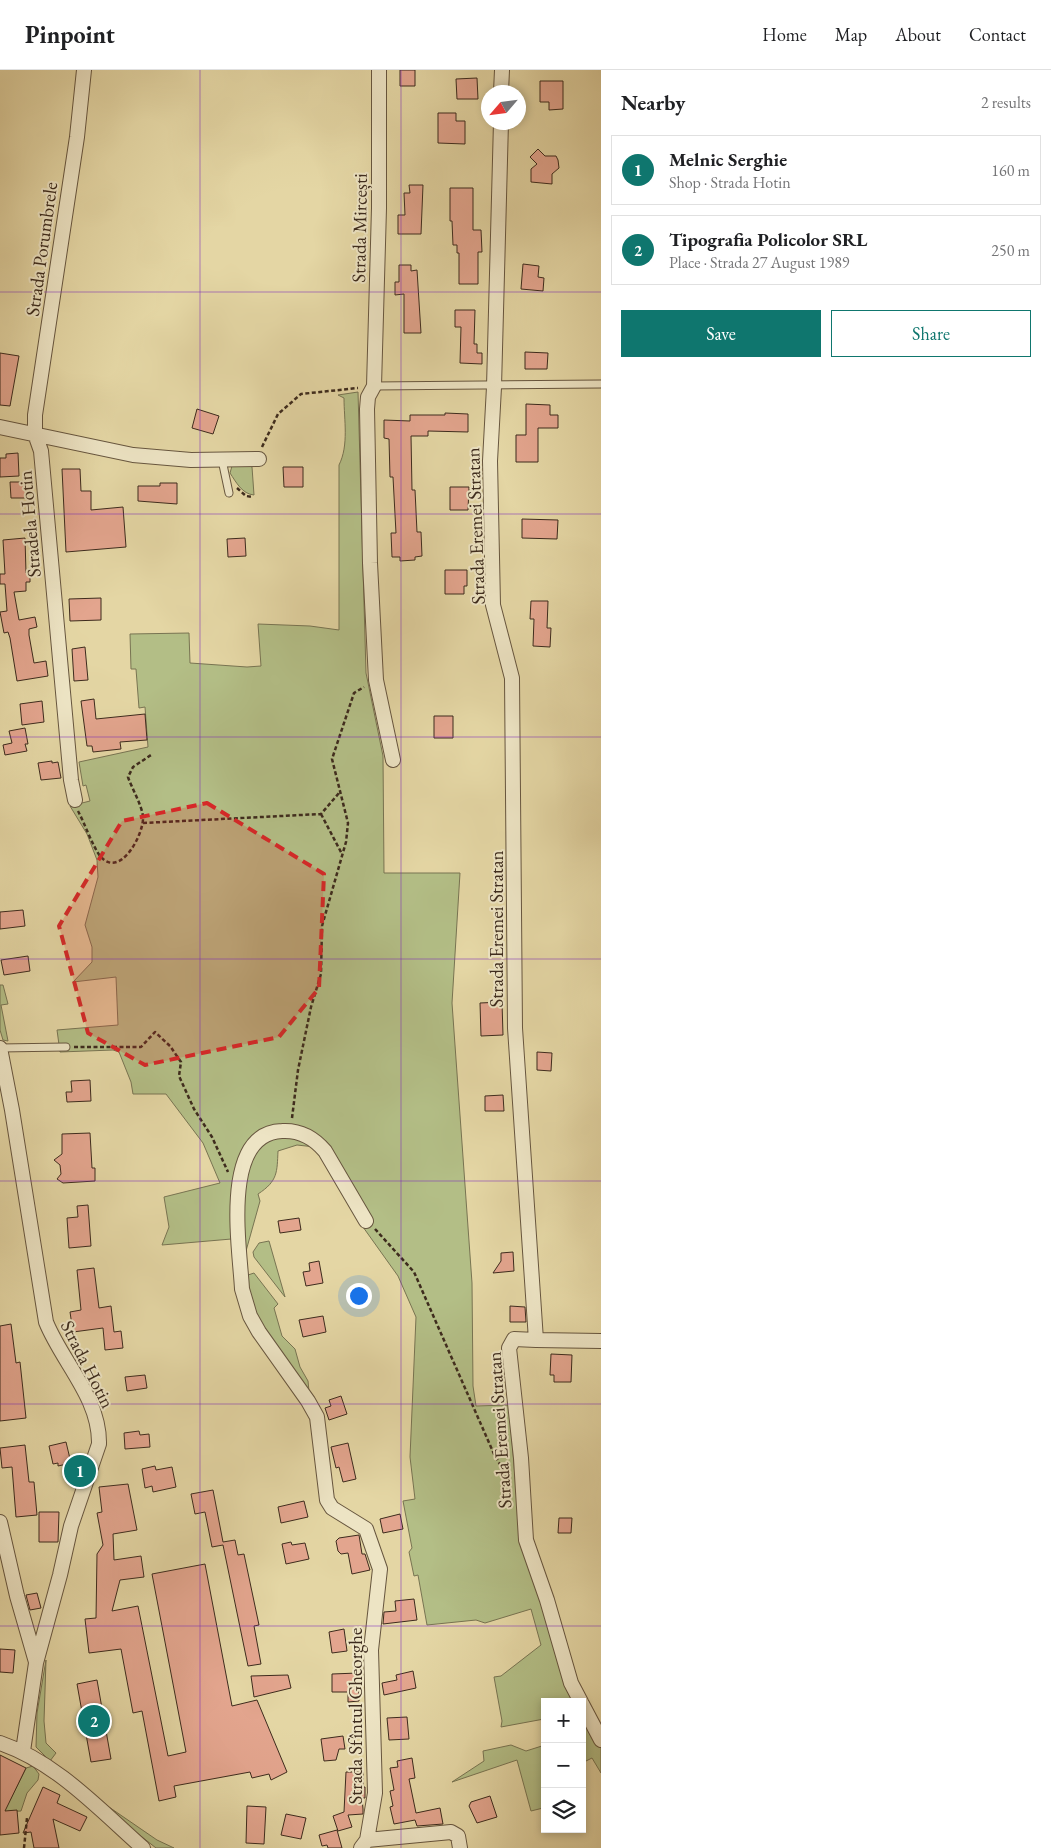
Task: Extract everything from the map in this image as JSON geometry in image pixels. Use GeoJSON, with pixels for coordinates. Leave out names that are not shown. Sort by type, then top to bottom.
{"type":"FeatureCollection","features":[{"type":"Feature","properties":{"kind":"street","name":"Strada Porumbrele"},"geometry":{"type":"LineString","coordinates":[[35,434],[35,415],[77,137],[84,70]]}},
{"type":"Feature","properties":{"kind":"street","name":"Strada Mircești"},"geometry":{"type":"LineString","coordinates":[[379,70],[379,208],[374,386],[368,396],[367,409],[370,563],[376,680],[393,760]]}},
{"type":"Feature","properties":{"kind":"street"},"geometry":{"type":"LineString","coordinates":[[501,85],[502,70]]}},
{"type":"Feature","properties":{"kind":"street","name":"Strada Eremei Stratan"},"geometry":{"type":"LineString","coordinates":[[501,130],[494,387],[490,461],[493,605],[512,678],[515,1028],[536,1340],[514,1339],[509,1348],[524,1498],[526,1540],[547,1600],[571,1683],[579,1698]]}},
{"type":"Feature","properties":{"kind":"street"},"geometry":{"type":"LineString","coordinates":[[0,428],[133,455],[191,460],[259,459]]}},
{"type":"Feature","properties":{"kind":"street","name":"Stradela Hotin"},"geometry":{"type":"LineString","coordinates":[[35,434],[41,451],[71,780],[75,800]]}},
{"type":"Feature","properties":{"kind":"street","name":"Strada Hotin"},"geometry":{"type":"LineString","coordinates":[[0,1048],[12,1110],[46,1322],[62,1355],[88,1398],[100,1432],[100,1444],[71,1526],[36,1663],[23,1751]]}},
{"type":"Feature","properties":{"kind":"street","name":"Strada Sfîntul Gheorghe"},"geometry":{"type":"LineString","coordinates":[[364,1844],[375,1793],[371,1650],[380,1568],[366,1529],[332,1508],[327,1500],[315,1413],[250,1316],[242,1288],[238,1192],[241,1167],[258,1140],[270,1131],[290,1131],[318,1142],[366,1221]]}},
{"type":"Feature","properties":{"kind":"street"},"geometry":{"type":"LineString","coordinates":[[536,1340],[601,1340]]}},
{"type":"Feature","properties":{"kind":"street"},"geometry":{"type":"LineString","coordinates":[[0,1522],[17,1596],[36,1663]]}},
{"type":"Feature","properties":{"kind":"street","name":"Strada Eremei Stratan"},"geometry":{"type":"LineString","coordinates":[[586,1711],[601,1740]]}},
{"type":"Feature","properties":{"kind":"street"},"geometry":{"type":"LineString","coordinates":[[0,1743],[23,1751],[65,1779],[131,1842],[143,1848]]}},
{"type":"Feature","properties":{"kind":"street"},"geometry":{"type":"LineString","coordinates":[[364,1844],[446,1832],[455,1833],[460,1848]]}},
{"type":"Feature","properties":{"kind":"lane"},"geometry":{"type":"LineString","coordinates":[[374,386],[494,387],[601,384]]}},
{"type":"Feature","properties":{"kind":"lane"},"geometry":{"type":"LineString","coordinates":[[222,460],[229,493]]}},
{"type":"Feature","properties":{"kind":"lane"},"geometry":{"type":"LineString","coordinates":[[0,1048],[66,1047]]}},
{"type":"Feature","properties":{"kind":"path"},"geometry":{"type":"LineString","coordinates":[[259,459],[265,438],[278,414],[292,400],[307,392],[374,386]]}},
{"type":"Feature","properties":{"kind":"path"},"geometry":{"type":"LineString","coordinates":[[290,1131],[298,1070],[311,1007],[321,974],[322,926],[342,854],[348,823],[332,759],[334,748],[354,692],[376,680]]}},
{"type":"Feature","properties":{"kind":"path"},"geometry":{"type":"LineString","coordinates":[[75,800],[78,811],[101,857],[110,861],[121,861],[130,853],[143,823],[143,815],[128,778],[134,767],[151,755]]}},
{"type":"Feature","properties":{"kind":"path"},"geometry":{"type":"LineString","coordinates":[[143,823],[321,814],[340,793]]}},
{"type":"Feature","properties":{"kind":"path"},"geometry":{"type":"LineString","coordinates":[[321,814],[342,854]]}},
{"type":"Feature","properties":{"kind":"path"},"geometry":{"type":"LineString","coordinates":[[66,1047],[141,1047],[155,1032],[170,1046],[181,1062],[179,1076],[194,1109],[212,1137],[238,1192]]}},
{"type":"Feature","properties":{"kind":"path"},"geometry":{"type":"LineString","coordinates":[[366,1221],[414,1272],[494,1454],[524,1498]]}},
{"type":"Feature","properties":{"kind":"path"},"geometry":{"type":"LineString","coordinates":[[24,1848],[27,1818]]}},
{"type":"Feature","properties":{"kind":"highlighted area"},"geometry":{"type":"Polygon","coordinates":[[[207,803],[324,874],[319,988],[279,1037],[145,1065],[88,1033],[59,926],[122,821],[207,803]]]}},
{"type":"Feature","properties":{"kind":"green space"},"geometry":{"type":"Polygon","coordinates":[[[358,392],[366,673],[383,756],[384,873],[460,873],[452,1003],[472,1283],[473,1386],[476,1406],[509,1405],[520,1536],[575,1698],[541,1698],[541,1720],[501,1727],[502,1721],[494,1677],[501,1676],[541,1645],[531,1609],[485,1623],[476,1620],[427,1625],[418,1575],[414,1576],[409,1552],[412,1548],[403,1501],[415,1499],[410,1457],[416,1317],[398,1276],[358,1220],[315,1147],[297,1145],[278,1151],[275,1176],[269,1185],[258,1194],[260,1201],[246,1251],[243,1238],[162,1245],[169,1227],[164,1197],[220,1183],[203,1143],[166,1094],[133,1094],[131,1082],[119,1052],[113,1050],[60,1052],[57,1030],[118,1025],[116,977],[73,982],[92,962],[92,947],[85,925],[98,877],[97,860],[87,834],[70,806],[90,801],[86,785],[83,786],[79,762],[148,747],[145,707],[139,708],[136,669],[131,669],[130,634],[189,633],[190,663],[247,667],[261,666],[258,624],[310,626],[339,630],[339,465],[344,449],[345,432],[344,398],[338,395],[358,392]]]}},
{"type":"Feature","properties":{"kind":"green space"},"geometry":{"type":"Polygon","coordinates":[[[248,465],[252,467],[254,495],[243,490],[230,473],[232,466],[248,465]]]}},
{"type":"Feature","properties":{"kind":"green space"},"geometry":{"type":"Polygon","coordinates":[[[0,985],[3,985],[8,1004],[1,1005],[8,1041],[3,1040],[0,1030],[0,985]]]}},
{"type":"Feature","properties":{"kind":"green space"},"geometry":{"type":"Polygon","coordinates":[[[269,1241],[285,1297],[254,1257],[253,1252],[259,1243],[269,1241]]]}},
{"type":"Feature","properties":{"kind":"green space"},"geometry":{"type":"Polygon","coordinates":[[[254,1273],[278,1304],[274,1308],[282,1336],[295,1349],[300,1367],[308,1381],[309,1391],[319,1406],[318,1409],[271,1344],[251,1306],[247,1290],[248,1275],[254,1273]]]}},
{"type":"Feature","properties":{"kind":"green space"},"geometry":{"type":"Polygon","coordinates":[[[46,1660],[44,1721],[46,1743],[56,1753],[50,1761],[36,1747],[37,1713],[46,1660]]]}},
{"type":"Feature","properties":{"kind":"green space"},"geometry":{"type":"Polygon","coordinates":[[[586,1720],[601,1748],[601,1773],[592,1758],[586,1761],[586,1720]]]}},
{"type":"Feature","properties":{"kind":"green space"},"geometry":{"type":"Polygon","coordinates":[[[511,1745],[526,1751],[541,1746],[541,1808],[531,1811],[517,1760],[452,1782],[484,1761],[483,1751],[511,1745]]]}},
{"type":"Feature","properties":{"kind":"green space"},"geometry":{"type":"Polygon","coordinates":[[[33,1766],[39,1774],[38,1780],[27,1793],[21,1811],[0,1812],[0,1801],[10,1800],[26,1768],[33,1766]]]}},
{"type":"Feature","properties":{"kind":"green space"},"geometry":{"type":"Polygon","coordinates":[[[106,1805],[157,1840],[174,1848],[156,1848],[109,1811],[106,1805]]]}},
{"type":"Feature","properties":{"kind":"building"},"geometry":{"type":"Polygon","coordinates":[[[400,70],[415,70],[415,86],[400,86],[400,70]]]}},
{"type":"Feature","properties":{"kind":"building"},"geometry":{"type":"Polygon","coordinates":[[[477,78],[478,99],[457,99],[456,79],[477,78]]]}},
{"type":"Feature","properties":{"kind":"building"},"geometry":{"type":"Polygon","coordinates":[[[540,81],[563,81],[563,109],[549,110],[549,102],[540,102],[540,81]]]}},
{"type":"Feature","properties":{"kind":"building"},"geometry":{"type":"Polygon","coordinates":[[[438,113],[456,113],[456,121],[465,121],[465,144],[438,143],[438,113]]]}},
{"type":"Feature","properties":{"kind":"building"},"geometry":{"type":"Polygon","coordinates":[[[538,149],[545,156],[556,156],[558,160],[559,168],[552,174],[552,184],[531,182],[531,169],[537,164],[530,157],[538,149]]]}},
{"type":"Feature","properties":{"kind":"building"},"geometry":{"type":"Polygon","coordinates":[[[409,185],[423,185],[421,234],[398,234],[398,215],[405,215],[404,193],[410,193],[409,185]]]}},
{"type":"Feature","properties":{"kind":"building"},"geometry":{"type":"Polygon","coordinates":[[[450,188],[473,188],[473,230],[481,230],[482,252],[478,252],[478,284],[459,284],[459,253],[457,253],[457,245],[453,245],[452,221],[450,221],[450,188]]]}},
{"type":"Feature","properties":{"kind":"building"},"geometry":{"type":"Polygon","coordinates":[[[523,264],[539,266],[538,277],[544,278],[543,291],[521,289],[523,264]]]}},
{"type":"Feature","properties":{"kind":"building"},"geometry":{"type":"Polygon","coordinates":[[[399,265],[411,265],[411,271],[417,270],[421,333],[404,333],[404,294],[395,295],[395,282],[399,282],[399,265]]]}},
{"type":"Feature","properties":{"kind":"building"},"geometry":{"type":"Polygon","coordinates":[[[455,310],[475,310],[474,344],[477,344],[477,353],[482,353],[482,364],[460,363],[461,327],[455,327],[455,310]]]}},
{"type":"Feature","properties":{"kind":"building"},"geometry":{"type":"Polygon","coordinates":[[[525,352],[548,353],[547,369],[525,369],[525,352]]]}},
{"type":"Feature","properties":{"kind":"building"},"geometry":{"type":"Polygon","coordinates":[[[0,353],[19,356],[10,406],[0,405],[0,353]]]}},
{"type":"Feature","properties":{"kind":"building"},"geometry":{"type":"Polygon","coordinates":[[[526,404],[550,405],[550,415],[558,415],[558,428],[538,428],[538,462],[516,462],[516,435],[526,435],[526,404]]]}},
{"type":"Feature","properties":{"kind":"building"},"geometry":{"type":"Polygon","coordinates":[[[197,409],[219,416],[213,434],[192,428],[197,409]]]}},
{"type":"Feature","properties":{"kind":"building"},"geometry":{"type":"Polygon","coordinates":[[[445,413],[468,414],[468,432],[428,431],[428,436],[411,436],[412,490],[415,490],[417,532],[421,532],[422,556],[415,557],[415,560],[400,561],[400,557],[392,557],[391,533],[396,533],[393,477],[390,477],[389,439],[384,438],[384,420],[410,421],[410,415],[445,415],[445,413]]]}},
{"type":"Feature","properties":{"kind":"building"},"geometry":{"type":"Polygon","coordinates":[[[18,453],[19,476],[0,477],[0,458],[6,458],[6,454],[18,453]]]}},
{"type":"Feature","properties":{"kind":"building"},"geometry":{"type":"Polygon","coordinates":[[[283,467],[303,467],[303,487],[284,487],[283,467]]]}},
{"type":"Feature","properties":{"kind":"building"},"geometry":{"type":"Polygon","coordinates":[[[62,469],[80,469],[81,491],[91,491],[91,510],[123,507],[126,547],[66,552],[62,469]]]}},
{"type":"Feature","properties":{"kind":"building"},"geometry":{"type":"Polygon","coordinates":[[[10,482],[25,482],[26,498],[11,498],[10,482]]]}},
{"type":"Feature","properties":{"kind":"building"},"geometry":{"type":"Polygon","coordinates":[[[160,483],[177,483],[177,504],[138,501],[138,486],[160,486],[160,483]]]}},
{"type":"Feature","properties":{"kind":"building"},"geometry":{"type":"Polygon","coordinates":[[[450,487],[469,487],[468,510],[450,510],[450,487]]]}},
{"type":"Feature","properties":{"kind":"building"},"geometry":{"type":"Polygon","coordinates":[[[522,519],[558,520],[557,539],[522,538],[522,519]]]}},
{"type":"Feature","properties":{"kind":"building"},"geometry":{"type":"Polygon","coordinates":[[[25,538],[26,573],[30,572],[30,582],[26,582],[26,591],[14,592],[19,620],[35,617],[37,627],[29,629],[34,663],[46,661],[48,676],[17,681],[10,638],[8,632],[4,633],[0,612],[7,611],[5,584],[0,584],[0,574],[5,574],[3,540],[25,538]]]}},
{"type":"Feature","properties":{"kind":"building"},"geometry":{"type":"Polygon","coordinates":[[[245,538],[246,556],[228,557],[227,539],[245,538]]]}},
{"type":"Feature","properties":{"kind":"building"},"geometry":{"type":"Polygon","coordinates":[[[445,570],[467,570],[467,586],[464,586],[464,594],[445,594],[445,570]]]}},
{"type":"Feature","properties":{"kind":"building"},"geometry":{"type":"Polygon","coordinates":[[[101,598],[101,620],[70,621],[69,599],[101,598]]]}},
{"type":"Feature","properties":{"kind":"building"},"geometry":{"type":"Polygon","coordinates":[[[531,601],[548,601],[547,628],[551,628],[550,647],[533,646],[534,619],[530,619],[531,601]]]}},
{"type":"Feature","properties":{"kind":"building"},"geometry":{"type":"Polygon","coordinates":[[[85,647],[88,680],[74,681],[72,649],[85,647]]]}},
{"type":"Feature","properties":{"kind":"building"},"geometry":{"type":"Polygon","coordinates":[[[94,699],[96,719],[145,714],[147,740],[120,742],[121,749],[93,752],[92,746],[87,746],[81,701],[94,699]]]}},
{"type":"Feature","properties":{"kind":"building"},"geometry":{"type":"Polygon","coordinates":[[[42,701],[44,722],[22,725],[20,704],[42,701]]]}},
{"type":"Feature","properties":{"kind":"building"},"geometry":{"type":"Polygon","coordinates":[[[434,716],[453,716],[453,738],[434,738],[434,716]]]}},
{"type":"Feature","properties":{"kind":"building"},"geometry":{"type":"Polygon","coordinates":[[[25,728],[28,744],[25,744],[27,751],[5,755],[3,745],[12,743],[9,731],[25,728]]]}},
{"type":"Feature","properties":{"kind":"building"},"geometry":{"type":"Polygon","coordinates":[[[52,761],[52,763],[58,762],[61,778],[41,780],[38,763],[52,761]]]}},
{"type":"Feature","properties":{"kind":"building"},"geometry":{"type":"Polygon","coordinates":[[[23,910],[25,926],[0,929],[0,912],[23,910]]]}},
{"type":"Feature","properties":{"kind":"building"},"geometry":{"type":"Polygon","coordinates":[[[28,956],[30,971],[4,975],[1,960],[28,956]]]}},
{"type":"Feature","properties":{"kind":"building"},"geometry":{"type":"Polygon","coordinates":[[[502,1002],[503,1035],[481,1036],[480,1003],[502,1002]]]}},
{"type":"Feature","properties":{"kind":"building"},"geometry":{"type":"Polygon","coordinates":[[[537,1052],[552,1053],[551,1071],[537,1070],[537,1052]]]}},
{"type":"Feature","properties":{"kind":"building"},"geometry":{"type":"Polygon","coordinates":[[[90,1080],[91,1101],[67,1102],[66,1092],[72,1092],[71,1081],[90,1080]]]}},
{"type":"Feature","properties":{"kind":"building"},"geometry":{"type":"Polygon","coordinates":[[[503,1095],[504,1111],[485,1111],[485,1096],[503,1095]]]}},
{"type":"Feature","properties":{"kind":"building"},"geometry":{"type":"Polygon","coordinates":[[[90,1133],[92,1168],[95,1168],[95,1181],[63,1183],[57,1179],[61,1174],[60,1165],[54,1160],[62,1154],[62,1134],[90,1133]]]}},
{"type":"Feature","properties":{"kind":"building"},"geometry":{"type":"Polygon","coordinates":[[[88,1205],[91,1246],[69,1248],[67,1218],[78,1217],[77,1206],[88,1205]]]}},
{"type":"Feature","properties":{"kind":"building"},"geometry":{"type":"Polygon","coordinates":[[[299,1218],[301,1230],[280,1233],[278,1221],[299,1218]]]}},
{"type":"Feature","properties":{"kind":"building"},"geometry":{"type":"Polygon","coordinates":[[[513,1252],[514,1271],[493,1273],[501,1261],[501,1253],[513,1252]]]}},
{"type":"Feature","properties":{"kind":"building"},"geometry":{"type":"Polygon","coordinates":[[[319,1261],[323,1283],[306,1286],[303,1272],[310,1271],[309,1263],[319,1261]]]}},
{"type":"Feature","properties":{"kind":"building"},"geometry":{"type":"Polygon","coordinates":[[[94,1268],[99,1308],[111,1306],[114,1332],[121,1331],[123,1348],[105,1350],[103,1328],[73,1332],[70,1312],[81,1310],[77,1270],[94,1268]]]}},
{"type":"Feature","properties":{"kind":"building"},"geometry":{"type":"Polygon","coordinates":[[[510,1306],[525,1307],[526,1322],[510,1322],[510,1306]]]}},
{"type":"Feature","properties":{"kind":"building"},"geometry":{"type":"Polygon","coordinates":[[[323,1316],[326,1332],[303,1337],[299,1320],[323,1316]]]}},
{"type":"Feature","properties":{"kind":"building"},"geometry":{"type":"Polygon","coordinates":[[[11,1324],[16,1363],[20,1362],[26,1418],[0,1421],[0,1326],[11,1324]]]}},
{"type":"Feature","properties":{"kind":"building"},"geometry":{"type":"Polygon","coordinates":[[[551,1354],[572,1355],[571,1382],[554,1382],[554,1375],[550,1375],[551,1354]]]}},
{"type":"Feature","properties":{"kind":"building"},"geometry":{"type":"Polygon","coordinates":[[[145,1375],[147,1388],[127,1391],[125,1377],[145,1375]]]}},
{"type":"Feature","properties":{"kind":"building"},"geometry":{"type":"Polygon","coordinates":[[[341,1396],[347,1414],[329,1420],[325,1408],[331,1406],[329,1400],[341,1396]]]}},
{"type":"Feature","properties":{"kind":"building"},"geometry":{"type":"Polygon","coordinates":[[[139,1431],[140,1435],[149,1434],[150,1447],[125,1449],[124,1433],[139,1431]]]}},
{"type":"Feature","properties":{"kind":"building"},"geometry":{"type":"Polygon","coordinates":[[[66,1442],[71,1463],[58,1466],[58,1463],[53,1464],[49,1446],[66,1442]]]}},
{"type":"Feature","properties":{"kind":"building"},"geometry":{"type":"Polygon","coordinates":[[[348,1443],[356,1479],[343,1482],[339,1467],[336,1468],[331,1447],[348,1443]]]}},
{"type":"Feature","properties":{"kind":"building"},"geometry":{"type":"Polygon","coordinates":[[[25,1445],[29,1482],[34,1482],[37,1515],[16,1517],[12,1467],[2,1468],[0,1448],[25,1445]]]}},
{"type":"Feature","properties":{"kind":"building"},"geometry":{"type":"Polygon","coordinates":[[[155,1466],[156,1470],[172,1467],[176,1487],[153,1492],[152,1486],[145,1488],[142,1469],[155,1466]]]}},
{"type":"Feature","properties":{"kind":"building"},"geometry":{"type":"Polygon","coordinates":[[[128,1484],[137,1530],[113,1534],[114,1560],[141,1556],[144,1577],[120,1580],[112,1611],[138,1606],[168,1756],[186,1752],[152,1574],[205,1564],[232,1706],[257,1700],[287,1772],[271,1780],[269,1774],[252,1778],[250,1772],[174,1786],[176,1797],[159,1801],[142,1711],[133,1713],[121,1649],[89,1653],[85,1619],[96,1618],[97,1554],[103,1545],[97,1513],[102,1512],[99,1487],[128,1484]]]}},
{"type":"Feature","properties":{"kind":"building"},"geometry":{"type":"Polygon","coordinates":[[[213,1490],[223,1542],[235,1540],[238,1555],[244,1554],[259,1625],[254,1626],[261,1664],[248,1666],[223,1545],[212,1547],[205,1512],[195,1514],[191,1494],[213,1490]]]}},
{"type":"Feature","properties":{"kind":"building"},"geometry":{"type":"Polygon","coordinates":[[[304,1501],[308,1517],[281,1523],[278,1507],[304,1501]]]}},
{"type":"Feature","properties":{"kind":"building"},"geometry":{"type":"Polygon","coordinates":[[[39,1512],[59,1512],[58,1542],[39,1542],[39,1512]]]}},
{"type":"Feature","properties":{"kind":"building"},"geometry":{"type":"Polygon","coordinates":[[[400,1514],[403,1529],[383,1533],[380,1519],[400,1514]]]}},
{"type":"Feature","properties":{"kind":"building"},"geometry":{"type":"Polygon","coordinates":[[[559,1518],[572,1518],[571,1533],[558,1533],[559,1518]]]}},
{"type":"Feature","properties":{"kind":"building"},"geometry":{"type":"Polygon","coordinates":[[[359,1535],[362,1554],[365,1554],[370,1570],[352,1574],[348,1553],[341,1554],[338,1551],[336,1541],[339,1538],[359,1535]]]}},
{"type":"Feature","properties":{"kind":"building"},"geometry":{"type":"Polygon","coordinates":[[[291,1542],[292,1545],[305,1543],[309,1559],[286,1564],[282,1544],[291,1542]]]}},
{"type":"Feature","properties":{"kind":"building"},"geometry":{"type":"Polygon","coordinates":[[[37,1593],[41,1608],[30,1610],[26,1595],[37,1593]]]}},
{"type":"Feature","properties":{"kind":"building"},"geometry":{"type":"Polygon","coordinates":[[[414,1599],[417,1620],[383,1624],[384,1612],[396,1611],[395,1601],[414,1599]]]}},
{"type":"Feature","properties":{"kind":"building"},"geometry":{"type":"Polygon","coordinates":[[[344,1629],[347,1651],[332,1653],[329,1632],[344,1629]]]}},
{"type":"Feature","properties":{"kind":"building"},"geometry":{"type":"Polygon","coordinates":[[[0,1649],[15,1650],[13,1673],[0,1672],[0,1649]]]}},
{"type":"Feature","properties":{"kind":"building"},"geometry":{"type":"Polygon","coordinates":[[[413,1671],[416,1688],[384,1695],[382,1683],[397,1680],[396,1675],[413,1671]]]}},
{"type":"Feature","properties":{"kind":"building"},"geometry":{"type":"Polygon","coordinates":[[[358,1673],[359,1701],[348,1702],[348,1692],[332,1692],[332,1674],[358,1673]]]}},
{"type":"Feature","properties":{"kind":"building"},"geometry":{"type":"Polygon","coordinates":[[[288,1675],[291,1688],[254,1697],[251,1676],[288,1675]]]}},
{"type":"Feature","properties":{"kind":"building"},"geometry":{"type":"Polygon","coordinates":[[[97,1680],[111,1759],[91,1762],[77,1684],[97,1680]]]}},
{"type":"Feature","properties":{"kind":"building"},"geometry":{"type":"Polygon","coordinates":[[[407,1717],[409,1739],[389,1740],[387,1718],[407,1717]]]}},
{"type":"Feature","properties":{"kind":"building"},"geometry":{"type":"Polygon","coordinates":[[[343,1736],[345,1749],[339,1749],[336,1760],[324,1761],[321,1739],[343,1736]]]}},
{"type":"Feature","properties":{"kind":"building"},"geometry":{"type":"Polygon","coordinates":[[[0,1755],[26,1768],[5,1811],[17,1810],[19,1833],[0,1835],[0,1755]]]}},
{"type":"Feature","properties":{"kind":"building"},"geometry":{"type":"Polygon","coordinates":[[[412,1758],[415,1778],[409,1779],[416,1813],[440,1808],[443,1824],[417,1826],[415,1820],[394,1824],[390,1807],[393,1806],[390,1791],[394,1790],[390,1768],[398,1767],[397,1761],[412,1758]]]}},
{"type":"Feature","properties":{"kind":"building"},"geometry":{"type":"Polygon","coordinates":[[[346,1772],[363,1772],[365,1798],[362,1798],[363,1814],[348,1815],[352,1827],[338,1831],[333,1816],[344,1812],[346,1772]]]}},
{"type":"Feature","properties":{"kind":"building"},"geometry":{"type":"Polygon","coordinates":[[[43,1787],[60,1795],[57,1803],[87,1817],[80,1831],[53,1819],[59,1848],[34,1848],[31,1832],[23,1833],[43,1787]]]}},
{"type":"Feature","properties":{"kind":"building"},"geometry":{"type":"Polygon","coordinates":[[[490,1796],[497,1817],[477,1823],[469,1806],[471,1802],[490,1796]]]}},
{"type":"Feature","properties":{"kind":"building"},"geometry":{"type":"Polygon","coordinates":[[[247,1806],[266,1807],[264,1844],[246,1843],[247,1806]]]}},
{"type":"Feature","properties":{"kind":"building"},"geometry":{"type":"Polygon","coordinates":[[[286,1814],[306,1818],[301,1839],[281,1835],[286,1814]]]}},
{"type":"Feature","properties":{"kind":"building"},"geometry":{"type":"Polygon","coordinates":[[[337,1830],[342,1848],[322,1846],[319,1835],[337,1830]]]}},
{"type":"Feature","properties":{"kind":"place","name":"Melnic Serghie"},"geometry":{"type":"Point","coordinates":[80,1471]}},
{"type":"Feature","properties":{"kind":"place","name":"Tipografia Policolor SRL"},"geometry":{"type":"Point","coordinates":[94,1721]}}]}
